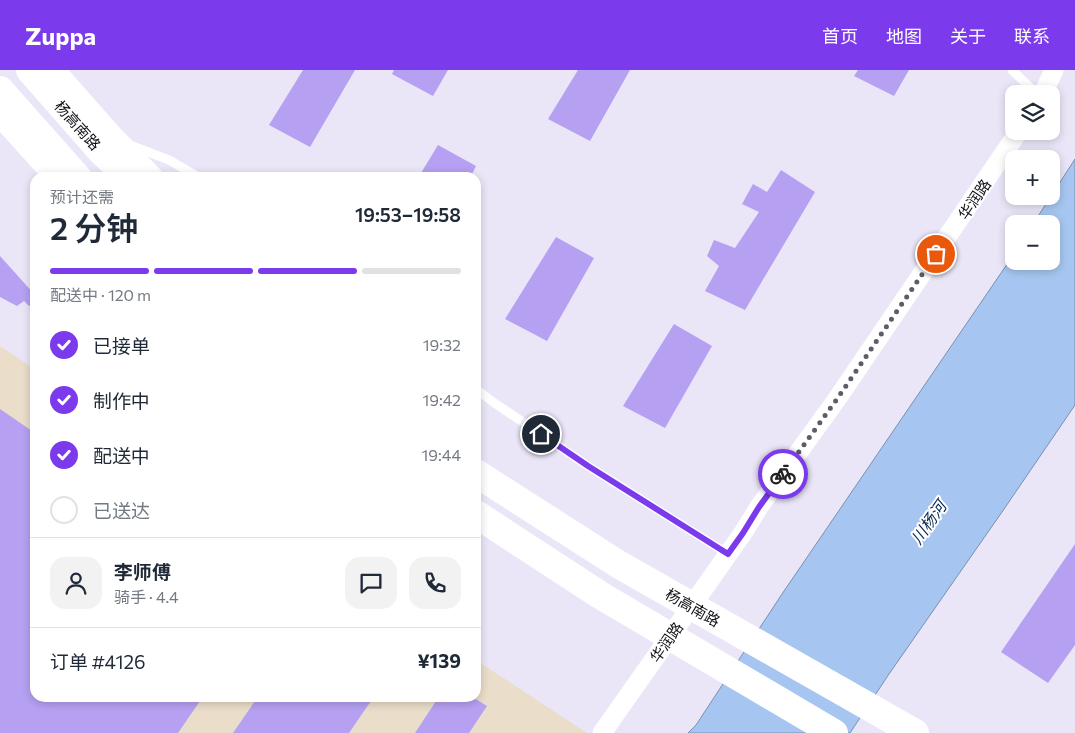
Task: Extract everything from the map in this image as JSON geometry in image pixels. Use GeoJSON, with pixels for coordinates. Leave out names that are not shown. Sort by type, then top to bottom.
{"type":"FeatureCollection","features":[{"type":"Feature","properties":{"kind":"main road","name":"杨高南路"},"geometry":{"type":"LineString","coordinates":[[30,70],[101,151],[123,172]]}},
{"type":"Feature","properties":{"kind":"main road","name":"杨高南路"},"geometry":{"type":"LineString","coordinates":[[50,70],[109,137],[143,172]]}},
{"type":"Feature","properties":{"kind":"main road"},"geometry":{"type":"LineString","coordinates":[[0,90],[73,172]]}},
{"type":"Feature","properties":{"kind":"main road"},"geometry":{"type":"LineString","coordinates":[[0,111],[55,172]]}},
{"type":"Feature","properties":{"kind":"main road","name":"杨高南路"},"geometry":{"type":"LineString","coordinates":[[484,478],[618,564],[915,733]]}},
{"type":"Feature","properties":{"kind":"main road"},"geometry":{"type":"LineString","coordinates":[[481,517],[600,595],[834,733]]}},
{"type":"Feature","properties":{"kind":"street"},"geometry":{"type":"LineString","coordinates":[[1047,85],[1054,70]]}},
{"type":"Feature","properties":{"kind":"street","name":"华润路"},"geometry":{"type":"LineString","coordinates":[[602,733],[743,533],[759,507],[837,399],[1013,140]]}},
{"type":"Feature","properties":{"kind":"lane"},"geometry":{"type":"LineString","coordinates":[[1012,70],[1028,85]]}},
{"type":"Feature","properties":{"kind":"lane","name":"杨高南路"},"geometry":{"type":"LineString","coordinates":[[109,137],[169,160],[190,172]]}},
{"type":"Feature","properties":{"kind":"lane"},"geometry":{"type":"LineString","coordinates":[[481,393],[588,466],[728,554]]}},
{"type":"Feature","properties":{"kind":"shaded area"},"geometry":{"type":"Polygon","coordinates":[[[0,346],[30,366],[30,702],[481,702],[481,663],[587,733],[0,733],[0,346]]]}},
{"type":"Feature","properties":{"kind":"water","name":"川杨河"},"geometry":{"type":"Polygon","coordinates":[[[1075,159],[1075,405],[850,733],[688,733],[696,725],[782,594],[1005,267],[1005,270],[1060,270],[1060,215],[1039,215],[1045,205],[1060,205],[1060,182],[1075,159]]]}},
{"type":"Feature","properties":{"kind":"building"},"geometry":{"type":"Polygon","coordinates":[[[303,70],[355,70],[310,147],[269,125],[303,70]]]}},
{"type":"Feature","properties":{"kind":"building"},"geometry":{"type":"Polygon","coordinates":[[[394,70],[448,70],[433,96],[392,74],[394,70]]]}},
{"type":"Feature","properties":{"kind":"building"},"geometry":{"type":"Polygon","coordinates":[[[578,70],[630,70],[590,141],[548,119],[578,70]]]}},
{"type":"Feature","properties":{"kind":"building"},"geometry":{"type":"Polygon","coordinates":[[[858,70],[909,70],[894,96],[854,76],[858,70]]]}},
{"type":"Feature","properties":{"kind":"building"},"geometry":{"type":"Polygon","coordinates":[[[438,145],[476,166],[473,172],[422,172],[438,145]]]}},
{"type":"Feature","properties":{"kind":"building"},"geometry":{"type":"Polygon","coordinates":[[[781,170],[815,192],[745,310],[705,291],[719,266],[707,256],[714,240],[735,248],[759,212],[742,204],[753,184],[767,192],[781,170]]]}},
{"type":"Feature","properties":{"kind":"building"},"geometry":{"type":"Polygon","coordinates":[[[556,237],[594,258],[547,341],[505,319],[556,237]]]}},
{"type":"Feature","properties":{"kind":"building"},"geometry":{"type":"Polygon","coordinates":[[[0,256],[30,289],[30,305],[24,301],[17,306],[0,297],[0,256]]]}},
{"type":"Feature","properties":{"kind":"building"},"geometry":{"type":"Polygon","coordinates":[[[674,324],[712,346],[665,428],[623,406],[674,324]]]}},
{"type":"Feature","properties":{"kind":"building"},"geometry":{"type":"Polygon","coordinates":[[[0,409],[30,430],[30,702],[199,702],[178,733],[0,733],[0,409]]]}},
{"type":"Feature","properties":{"kind":"building"},"geometry":{"type":"Polygon","coordinates":[[[1075,544],[1075,645],[1048,683],[1001,652],[1075,544]]]}},
{"type":"Feature","properties":{"kind":"building"},"geometry":{"type":"Polygon","coordinates":[[[254,702],[370,702],[349,733],[233,733],[254,702]]]}},
{"type":"Feature","properties":{"kind":"building"},"geometry":{"type":"Polygon","coordinates":[[[435,702],[480,702],[487,706],[469,733],[415,733],[435,702]]]}},
{"type":"Feature","properties":{"kind":"way so far"},"geometry":{"type":"LineString","coordinates":[[783,474],[837,399],[936,254]]}},
{"type":"Feature","properties":{"kind":"route"},"geometry":{"type":"LineString","coordinates":[[541,434],[588,466],[728,554],[783,474]]}}]}
